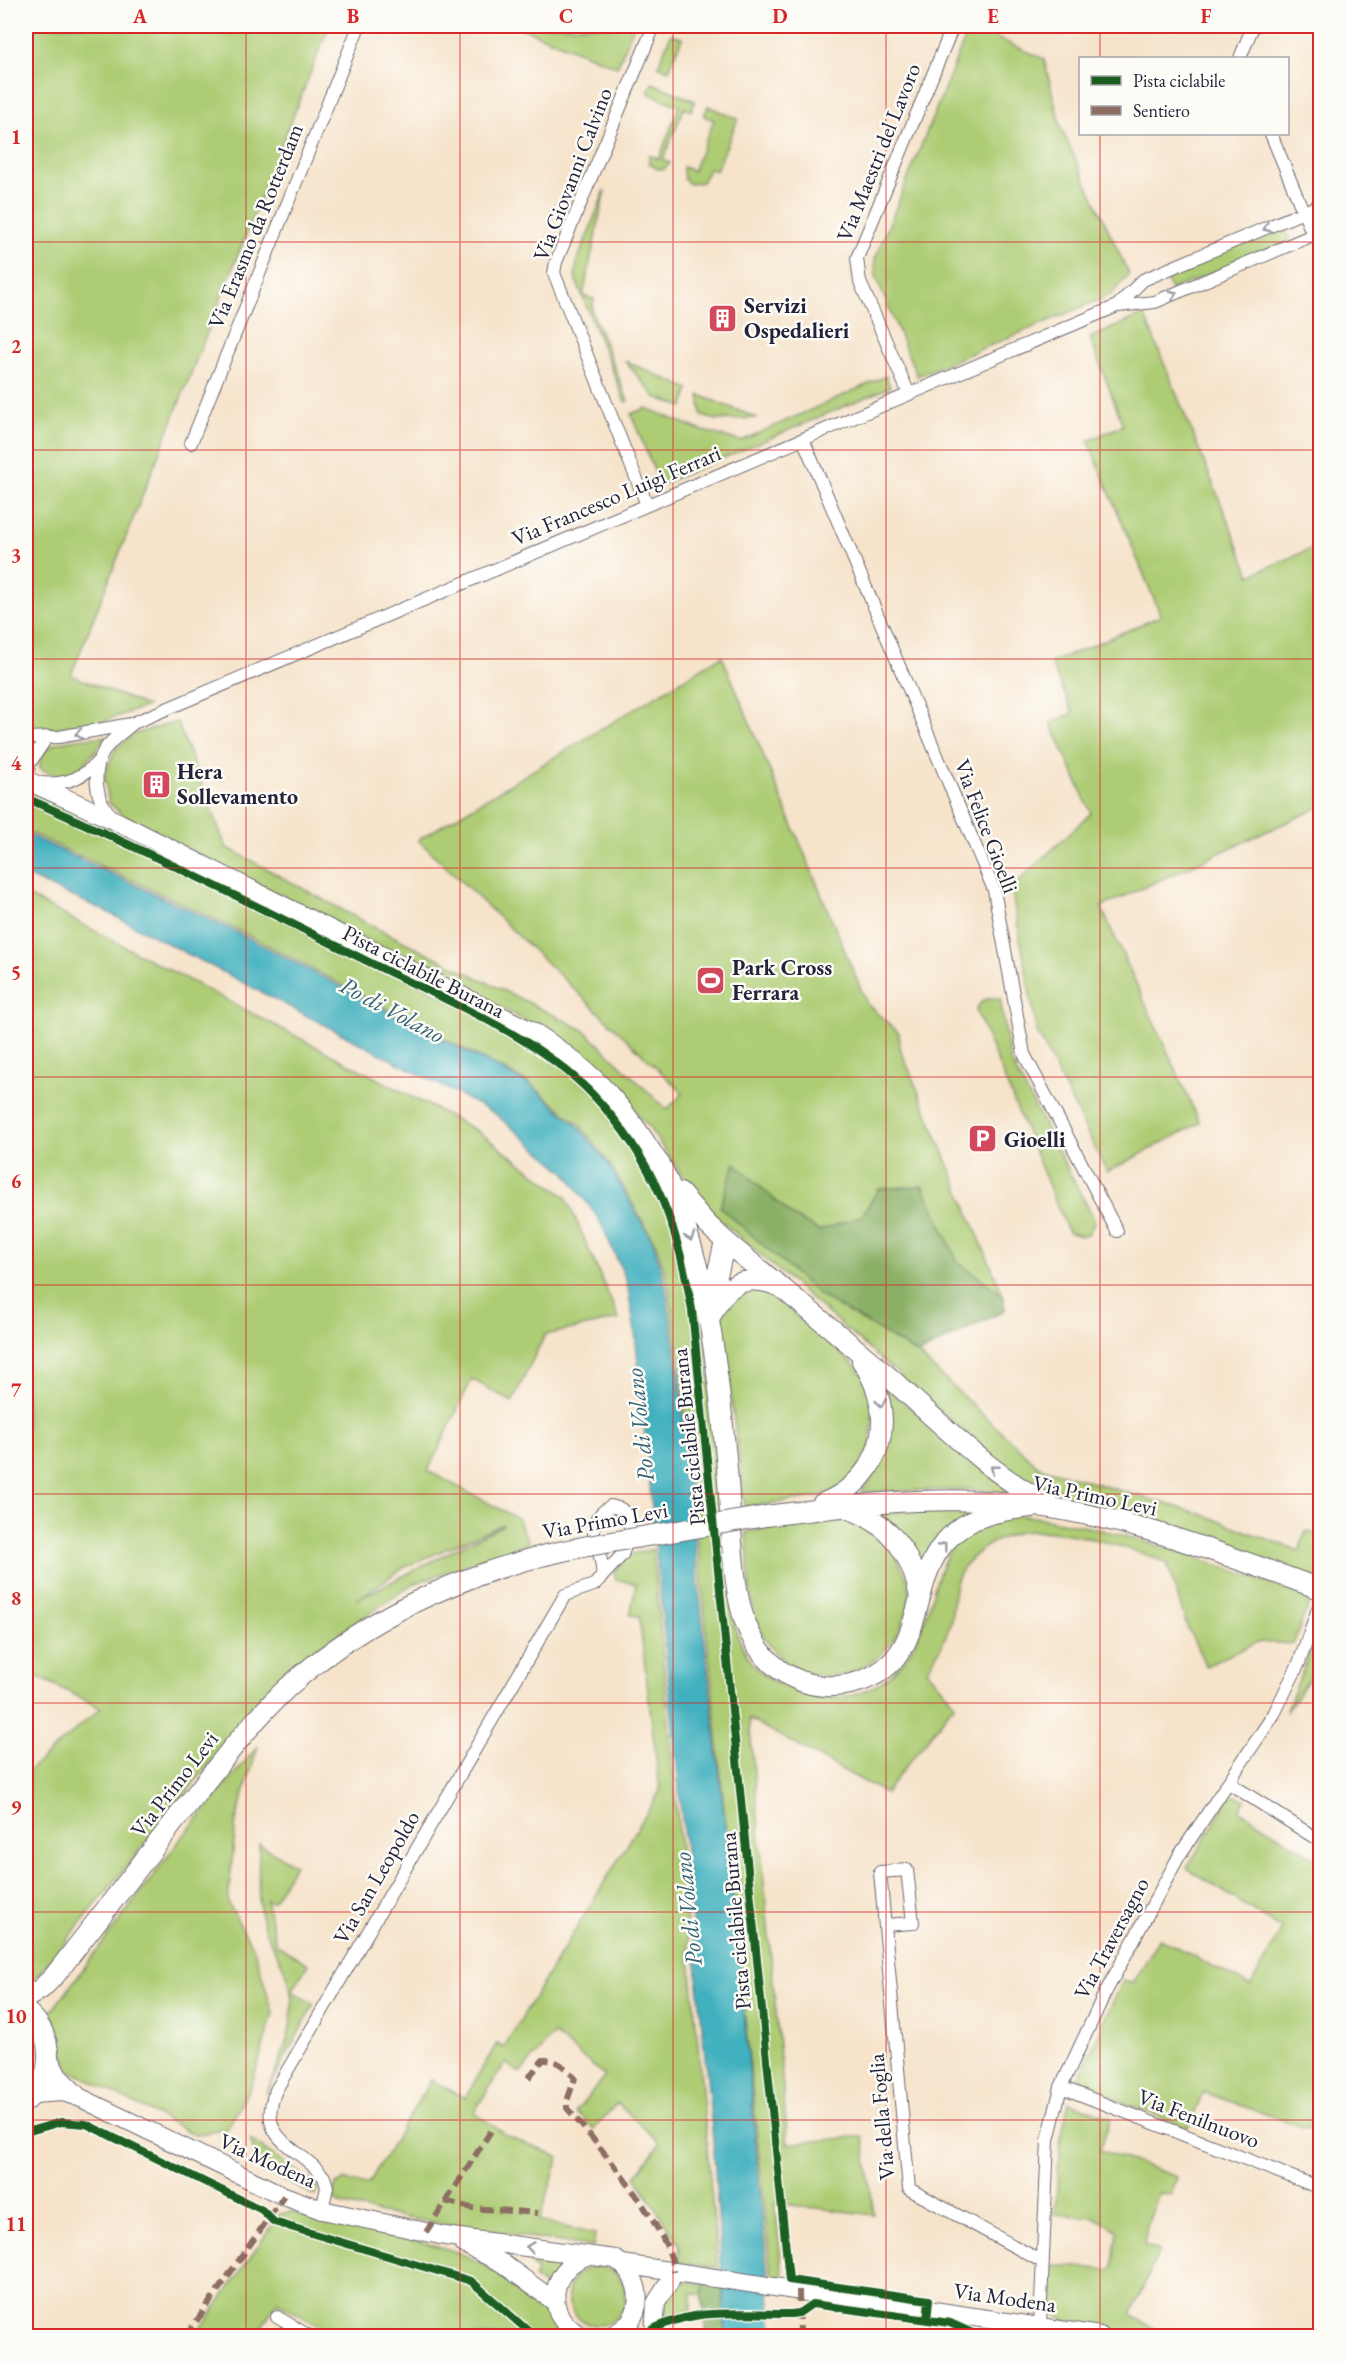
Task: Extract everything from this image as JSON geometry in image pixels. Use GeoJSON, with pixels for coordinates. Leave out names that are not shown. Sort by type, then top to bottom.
{"type":"FeatureCollection","features":[{"type":"Feature","properties":{"kind":"main road"},"geometry":{"type":"LineString","coordinates":[[26,781],[120,823],[537,1034],[578,1062],[626,1112],[693,1209],[725,1241],[1006,1478],[1062,1510]]}},
{"type":"Feature","properties":{"kind":"main road"},"geometry":{"type":"LineString","coordinates":[[660,1164],[679,1203],[698,1267],[709,1320],[740,1598],[745,1622],[754,1642],[768,1660],[784,1674],[804,1683],[828,1687],[847,1686],[868,1679],[889,1664],[911,1631],[933,1560],[956,1531],[974,1519],[994,1512],[1039,1506]]}},
{"type":"Feature","properties":{"kind":"main road"},"geometry":{"type":"LineString","coordinates":[[709,1320],[712,1290],[725,1241]]}},
{"type":"Feature","properties":{"kind":"main road"},"geometry":{"type":"LineString","coordinates":[[709,1320],[723,1293],[734,1286],[757,1279],[779,1286]]}},
{"type":"Feature","properties":{"kind":"main road"},"geometry":{"type":"LineString","coordinates":[[798,1512],[842,1495],[854,1486],[872,1461],[879,1444],[882,1410],[879,1391],[862,1360],[840,1337]]}},
{"type":"Feature","properties":{"kind":"main road","name":"Via Primo Levi"},"geometry":{"type":"LineString","coordinates":[[55,1975],[246,1731],[289,1687],[312,1667],[371,1626],[437,1591],[519,1562],[588,1546],[765,1516],[844,1507],[932,1501],[1000,1502],[1062,1510],[1165,1534],[1312,1586]]}},
{"type":"Feature","properties":{"kind":"main road"},"geometry":{"type":"LineString","coordinates":[[844,1507],[874,1521],[891,1533],[904,1548],[917,1581],[921,1599]]}},
{"type":"Feature","properties":{"kind":"main road"},"geometry":{"type":"LineString","coordinates":[[26,1998],[55,1975]]}},
{"type":"Feature","properties":{"kind":"main road"},"geometry":{"type":"LineString","coordinates":[[40,2027],[41,2003],[55,1975]]}},
{"type":"Feature","properties":{"kind":"main road"},"geometry":{"type":"LineString","coordinates":[[26,2011],[40,2027],[48,2046],[49,2059],[44,2078],[29,2097]]}},
{"type":"Feature","properties":{"kind":"main road","name":"Via Modena"},"geometry":{"type":"LineString","coordinates":[[49,2059],[58,2076],[81,2098]]}},
{"type":"Feature","properties":{"kind":"main road","name":"Via Modena"},"geometry":{"type":"LineString","coordinates":[[29,2097],[63,2092],[81,2098],[284,2196],[322,2210],[445,2236],[588,2256],[606,2256],[622,2264],[1040,2326],[1100,2337]]}},
{"type":"Feature","properties":{"kind":"main road","name":"Via Modena"},"geometry":{"type":"LineString","coordinates":[[445,2236],[502,2263],[555,2302],[560,2318],[573,2334]]}},
{"type":"Feature","properties":{"kind":"main road"},"geometry":{"type":"LineString","coordinates":[[555,2302],[555,2287],[561,2273],[572,2263],[588,2256]]}},
{"type":"Feature","properties":{"kind":"main road"},"geometry":{"type":"LineString","coordinates":[[622,2264],[635,2280],[637,2306],[653,2337]]}},
{"type":"Feature","properties":{"kind":"main road","name":"Via Modena"},"geometry":{"type":"LineString","coordinates":[[610,2337],[625,2327],[637,2306],[670,2281],[697,2275]]}},
{"type":"Feature","properties":{"kind":"main road"},"geometry":{"type":"LineString","coordinates":[[653,2337],[656,2302],[670,2281]]}},
{"type":"Feature","properties":{"kind":"street","name":"Via Erasmo da Rotterdam"},"geometry":{"type":"LineString","coordinates":[[191,442],[359,26]]}},
{"type":"Feature","properties":{"kind":"street","name":"Via Giovanni Calvino"},"geometry":{"type":"LineString","coordinates":[[648,505],[554,273],[556,262],[654,26]]}},
{"type":"Feature","properties":{"kind":"street","name":"Via Maestri del Lavoro"},"geometry":{"type":"LineString","coordinates":[[909,394],[860,282],[857,258],[952,26]]}},
{"type":"Feature","properties":{"kind":"street"},"geometry":{"type":"LineString","coordinates":[[1240,57],[1252,26]]}},
{"type":"Feature","properties":{"kind":"street"},"geometry":{"type":"LineString","coordinates":[[1271,135],[1303,212]]}},
{"type":"Feature","properties":{"kind":"street","name":"Via Francesco Luigi Ferrari"},"geometry":{"type":"LineString","coordinates":[[1117,306],[1143,280],[1320,205]]}},
{"type":"Feature","properties":{"kind":"street","name":"Via Francesco Luigi Ferrari"},"geometry":{"type":"LineString","coordinates":[[26,738],[131,724],[1117,306],[1155,302],[1317,234],[1303,212]]}},
{"type":"Feature","properties":{"kind":"street","name":"Via Felice Gioelli"},"geometry":{"type":"LineString","coordinates":[[803,438],[994,890],[1024,1054],[1117,1231]]}},
{"type":"Feature","properties":{"kind":"street","name":"Via Francesco Luigi Ferrari"},"geometry":{"type":"LineString","coordinates":[[26,781],[41,784],[69,782],[81,777],[100,759],[107,746],[131,724]]}},
{"type":"Feature","properties":{"kind":"street"},"geometry":{"type":"LineString","coordinates":[[26,781],[30,764],[47,737]]}},
{"type":"Feature","properties":{"kind":"street"},"geometry":{"type":"LineString","coordinates":[[100,759],[96,774],[101,801],[107,812],[120,823]]}},
{"type":"Feature","properties":{"kind":"street","name":"Via San Leopoldo"},"geometry":{"type":"LineString","coordinates":[[322,2210],[327,2187],[324,2177],[272,2129],[269,2113],[276,2090],[565,1595],[594,1585],[602,1577],[622,1555],[630,1531],[629,1518],[621,1509],[611,1506],[596,1519],[593,1526],[594,1540],[604,1562],[602,1577]]}},
{"type":"Feature","properties":{"kind":"street","name":"Via Traversagno"},"geometry":{"type":"LineString","coordinates":[[1040,2326],[1048,2140],[1061,2087],[1094,2015],[1140,1925],[1191,1837],[1263,1733],[1287,1690],[1320,1603]]}},
{"type":"Feature","properties":{"kind":"street"},"geometry":{"type":"LineString","coordinates":[[1229,1783],[1320,1841]]}},
{"type":"Feature","properties":{"kind":"street","name":"Via della Foglia"},"geometry":{"type":"LineString","coordinates":[[885,1925],[913,1923],[907,1870],[880,1872],[909,2189],[1043,2262]]}},
{"type":"Feature","properties":{"kind":"street","name":"Via Fenilnuovo"},"geometry":{"type":"LineString","coordinates":[[1061,2087],[1320,2188]]}},
{"type":"Feature","properties":{"kind":"street"},"geometry":{"type":"LineString","coordinates":[[954,2337],[965,2315]]}},
{"type":"Feature","properties":{"kind":"street"},"geometry":{"type":"LineString","coordinates":[[277,2317],[309,2337]]}},
{"type":"Feature","properties":{"kind":"green space"},"geometry":{"type":"Polygon","coordinates":[[[26,26],[329,26],[71,675],[147,706],[104,721],[26,732],[26,26]]]}},
{"type":"Feature","properties":{"kind":"green space"},"geometry":{"type":"Polygon","coordinates":[[[516,26],[634,26],[617,67],[516,26]]]}},
{"type":"Feature","properties":{"kind":"green space"},"geometry":{"type":"Polygon","coordinates":[[[970,26],[1044,59],[1061,128],[1129,274],[1111,295],[917,376],[876,277],[875,259],[970,26]]]}},
{"type":"Feature","properties":{"kind":"green space"},"geometry":{"type":"Polygon","coordinates":[[[671,34],[682,38],[669,70],[658,66],[671,34]]]}},
{"type":"Feature","properties":{"kind":"green space"},"geometry":{"type":"Polygon","coordinates":[[[652,83],[695,101],[691,111],[684,108],[663,160],[670,163],[664,169],[657,169],[649,163],[649,155],[659,159],[679,106],[648,93],[652,83]]]}},
{"type":"Feature","properties":{"kind":"green space"},"geometry":{"type":"Polygon","coordinates":[[[708,106],[738,119],[716,171],[710,168],[702,182],[690,184],[684,179],[683,167],[693,171],[714,120],[704,116],[708,106]]]}},
{"type":"Feature","properties":{"kind":"green space"},"geometry":{"type":"Polygon","coordinates":[[[605,190],[583,296],[594,299],[592,311],[628,401],[625,402],[575,278],[577,262],[605,190]]]}},
{"type":"Feature","properties":{"kind":"green space"},"geometry":{"type":"Polygon","coordinates":[[[1283,225],[1290,241],[1171,290],[1164,274],[1283,225]]]}},
{"type":"Feature","properties":{"kind":"green space"},"geometry":{"type":"Polygon","coordinates":[[[1144,314],[1250,575],[1320,545],[1320,807],[1101,907],[1200,1123],[1107,1172],[1037,1032],[1011,888],[1091,813],[1051,723],[1073,713],[1051,663],[1161,616],[1088,441],[1123,425],[1090,338],[1144,314]]]}},
{"type":"Feature","properties":{"kind":"green space"},"geometry":{"type":"Polygon","coordinates":[[[625,361],[689,389],[683,407],[655,397],[625,361]]]}},
{"type":"Feature","properties":{"kind":"green space"},"geometry":{"type":"Polygon","coordinates":[[[886,376],[890,387],[660,485],[631,414],[646,408],[700,430],[741,441],[886,376]]]}},
{"type":"Feature","properties":{"kind":"green space"},"geometry":{"type":"Polygon","coordinates":[[[699,395],[757,418],[716,420],[702,416],[699,395]]]}},
{"type":"Feature","properties":{"kind":"green space","name":"Park Cross Ferrara"},"geometry":{"type":"Polygon","coordinates":[[[722,656],[867,1004],[899,1033],[900,1048],[1003,1295],[958,1262],[923,1186],[879,1189],[862,1216],[819,1231],[791,1215],[764,1193],[818,1294],[918,1354],[1039,1467],[1201,1514],[1299,1551],[1306,1531],[1320,1535],[1320,1582],[1191,1531],[1046,1493],[1006,1468],[701,1203],[648,1126],[567,1042],[124,816],[109,803],[104,775],[116,748],[134,734],[177,722],[226,847],[370,925],[584,1030],[667,1110],[683,1093],[418,840],[722,656]]]}},
{"type":"Feature","properties":{"kind":"green space"},"geometry":{"type":"Polygon","coordinates":[[[107,736],[86,762],[70,774],[62,776],[52,774],[40,768],[41,758],[46,750],[54,745],[64,741],[107,736]]]}},
{"type":"Feature","properties":{"kind":"green space"},"geometry":{"type":"Polygon","coordinates":[[[26,790],[120,833],[507,1027],[564,1063],[612,1109],[650,1166],[672,1207],[703,1312],[734,1626],[745,1652],[759,1671],[768,1678],[791,1690],[824,1697],[843,1697],[860,1693],[876,1685],[891,1674],[914,1645],[944,1561],[957,1540],[973,1530],[1010,1516],[1021,1515],[1121,1535],[1185,1554],[1311,1599],[1293,1644],[1257,1642],[1206,1666],[1188,1629],[1167,1563],[1119,1546],[1084,1537],[1050,1532],[1023,1532],[988,1545],[978,1552],[962,1570],[957,1580],[947,1633],[927,1670],[955,1704],[885,1793],[749,1719],[788,2144],[863,2136],[874,2215],[775,2203],[783,2279],[771,2277],[681,1376],[668,1283],[656,1244],[609,1163],[580,1125],[529,1083],[238,930],[26,831],[26,790]]]}},
{"type":"Feature","properties":{"kind":"green space"},"geometry":{"type":"Polygon","coordinates":[[[26,895],[479,1132],[566,1197],[619,1319],[545,1335],[512,1402],[472,1379],[428,1471],[517,1518],[529,1543],[413,1584],[285,1671],[28,1988],[26,1987],[26,1773],[101,1708],[26,1671],[26,895]],[[503,1525],[405,1567],[356,1600],[503,1525]]]}},
{"type":"Feature","properties":{"kind":"green space"},"geometry":{"type":"Polygon","coordinates":[[[1000,998],[1010,1060],[1095,1221],[1088,1234],[1081,1236],[1068,1232],[976,1010],[985,1000],[1000,998]]]}},
{"type":"Feature","properties":{"kind":"green space"},"geometry":{"type":"Polygon","coordinates":[[[735,1163],[791,1215],[819,1231],[862,1216],[879,1189],[923,1186],[958,1262],[1003,1295],[1005,1310],[918,1354],[818,1294],[720,1207],[735,1163]]]}},
{"type":"Feature","properties":{"kind":"green space"},"geometry":{"type":"Polygon","coordinates":[[[740,1288],[768,1292],[851,1362],[864,1376],[875,1402],[869,1452],[846,1486],[817,1497],[745,1507],[722,1326],[723,1310],[740,1288]]]}},
{"type":"Feature","properties":{"kind":"green space"},"geometry":{"type":"Polygon","coordinates":[[[882,1385],[1017,1493],[965,1489],[861,1492],[872,1478],[882,1385]]]}},
{"type":"Feature","properties":{"kind":"green space"},"geometry":{"type":"Polygon","coordinates":[[[975,1511],[921,1578],[871,1513],[975,1511]]]}},
{"type":"Feature","properties":{"kind":"green space"},"geometry":{"type":"Polygon","coordinates":[[[841,1518],[867,1526],[893,1551],[909,1584],[907,1609],[898,1632],[883,1652],[866,1666],[846,1674],[826,1676],[806,1673],[788,1664],[772,1648],[759,1627],[750,1592],[746,1532],[841,1518]]]}},
{"type":"Feature","properties":{"kind":"green space"},"geometry":{"type":"Polygon","coordinates":[[[653,1549],[718,2268],[678,2262],[679,2244],[635,2177],[660,2143],[617,2103],[594,2129],[576,2112],[605,2076],[554,2034],[520,2073],[505,2063],[474,2112],[506,2135],[559,2157],[539,2221],[595,2234],[593,2247],[412,2219],[343,2205],[333,2196],[336,2184],[344,2180],[366,2185],[371,2180],[431,2080],[465,2098],[497,2043],[504,2047],[660,1791],[639,1616],[630,1615],[636,1584],[615,1579],[614,1571],[629,1555],[653,1549]]]}},
{"type":"Feature","properties":{"kind":"green space"},"geometry":{"type":"Polygon","coordinates":[[[1320,1627],[1320,1663],[1286,1712],[1320,1627]]]}},
{"type":"Feature","properties":{"kind":"green space"},"geometry":{"type":"Polygon","coordinates":[[[258,1746],[236,1820],[228,1902],[255,1952],[273,2013],[252,2084],[227,2129],[195,2135],[68,2069],[51,2012],[180,1840],[258,1746]]]}},
{"type":"Feature","properties":{"kind":"green space"},"geometry":{"type":"Polygon","coordinates":[[[1237,1796],[1245,1800],[1239,1810],[1320,1862],[1320,2133],[1203,2092],[1188,2128],[1076,2084],[1123,1980],[1133,1984],[1159,1938],[1250,1986],[1282,1929],[1187,1868],[1230,1797],[1237,1796]]]}},
{"type":"Feature","properties":{"kind":"green space"},"geometry":{"type":"Polygon","coordinates":[[[259,1844],[295,1865],[272,1902],[266,1900],[276,1944],[308,1964],[292,1991],[314,2004],[266,2094],[284,2050],[292,2005],[286,1973],[268,1936],[259,1904],[259,1844]]]}},
{"type":"Feature","properties":{"kind":"green space"},"geometry":{"type":"Polygon","coordinates":[[[1069,2102],[1111,2118],[1100,2150],[1177,2177],[1171,2195],[1159,2194],[1147,2226],[1144,2245],[1159,2251],[1131,2315],[1166,2336],[1138,2336],[1063,2319],[1051,2311],[1049,2303],[1053,2265],[1112,2270],[1117,2230],[1094,2217],[1055,2214],[1060,2143],[1069,2102]]]}},
{"type":"Feature","properties":{"kind":"green space"},"geometry":{"type":"Polygon","coordinates":[[[250,2139],[311,2181],[317,2187],[315,2195],[259,2169],[250,2139]]]}},
{"type":"Feature","properties":{"kind":"green space"},"geometry":{"type":"Polygon","coordinates":[[[290,2212],[422,2242],[467,2256],[503,2276],[550,2311],[559,2325],[559,2336],[336,2336],[277,2302],[256,2336],[196,2336],[280,2214],[290,2212]]]}},
{"type":"Feature","properties":{"kind":"green space"},"geometry":{"type":"Polygon","coordinates":[[[529,2254],[567,2261],[552,2291],[534,2279],[537,2271],[528,2260],[529,2254]]]}},
{"type":"Feature","properties":{"kind":"green space"},"geometry":{"type":"Polygon","coordinates":[[[591,2267],[603,2267],[618,2275],[626,2290],[626,2302],[618,2317],[603,2325],[591,2325],[576,2317],[568,2302],[568,2290],[576,2275],[591,2267]]]}},
{"type":"Feature","properties":{"kind":"green space"},"geometry":{"type":"Polygon","coordinates":[[[688,2282],[704,2284],[702,2294],[691,2294],[691,2310],[659,2319],[659,2310],[676,2285],[688,2282]]]}},
{"type":"Feature","properties":{"kind":"green space"},"geometry":{"type":"Polygon","coordinates":[[[704,2284],[722,2286],[726,2336],[707,2336],[702,2294],[704,2284]]]}},
{"type":"Feature","properties":{"kind":"water","name":"Po di Volano"},"geometry":{"type":"Polygon","coordinates":[[[26,834],[236,932],[530,1085],[578,1126],[608,1164],[654,1244],[665,1283],[679,1376],[699,1590],[736,1924],[773,2336],[726,2336],[713,2140],[635,1332],[627,1282],[600,1221],[566,1173],[494,1113],[103,910],[26,876],[26,834]]]}},
{"type":"Feature","properties":{"kind":"marked path"},"geometry":{"type":"LineString","coordinates":[[528,2078],[543,2060],[557,2063],[575,2078],[567,2101],[567,2108],[630,2186],[646,2210],[670,2254],[674,2271]]}},
{"type":"Feature","properties":{"kind":"marked path"},"geometry":{"type":"LineString","coordinates":[[426,2232],[491,2131]]}},
{"type":"Feature","properties":{"kind":"marked path"},"geometry":{"type":"LineString","coordinates":[[186,2336],[284,2196]]}},
{"type":"Feature","properties":{"kind":"marked path"},"geometry":{"type":"LineString","coordinates":[[445,2201],[471,2208],[538,2213]]}},
{"type":"Feature","properties":{"kind":"marked path"},"geometry":{"type":"LineString","coordinates":[[799,2290],[800,2336]]}},
{"type":"Feature","properties":{"kind":"cycle path","name":"Pista ciclabile Burana"},"geometry":{"type":"LineString","coordinates":[[26,798],[203,880],[463,1007],[520,1038],[572,1075],[594,1096],[633,1144],[648,1169],[671,1222],[692,1310],[789,2280],[929,2300],[927,2320]]}},
{"type":"Feature","properties":{"kind":"cycle path"},"geometry":{"type":"LineString","coordinates":[[26,2132],[61,2122],[86,2124],[262,2210],[274,2222],[471,2281],[534,2336]]}},
{"type":"Feature","properties":{"kind":"cycle path"},"geometry":{"type":"LineString","coordinates":[[640,2336],[659,2326],[695,2316],[732,2313],[791,2314],[799,2313],[812,2304],[950,2323],[979,2336]]}},
{"type":"Feature","properties":{"kind":"place","name":"Servizi Ospedalieri"},"geometry":{"type":"Point","coordinates":[723,318]}},
{"type":"Feature","properties":{"kind":"place","name":"Hera Sollevamento"},"geometry":{"type":"Point","coordinates":[156,784]}},
{"type":"Feature","properties":{"kind":"place","name":"Park Cross Ferrara"},"geometry":{"type":"Point","coordinates":[711,980]}},
{"type":"Feature","properties":{"kind":"place","name":"Gioelli"},"geometry":{"type":"Point","coordinates":[983,1139]}}]}
